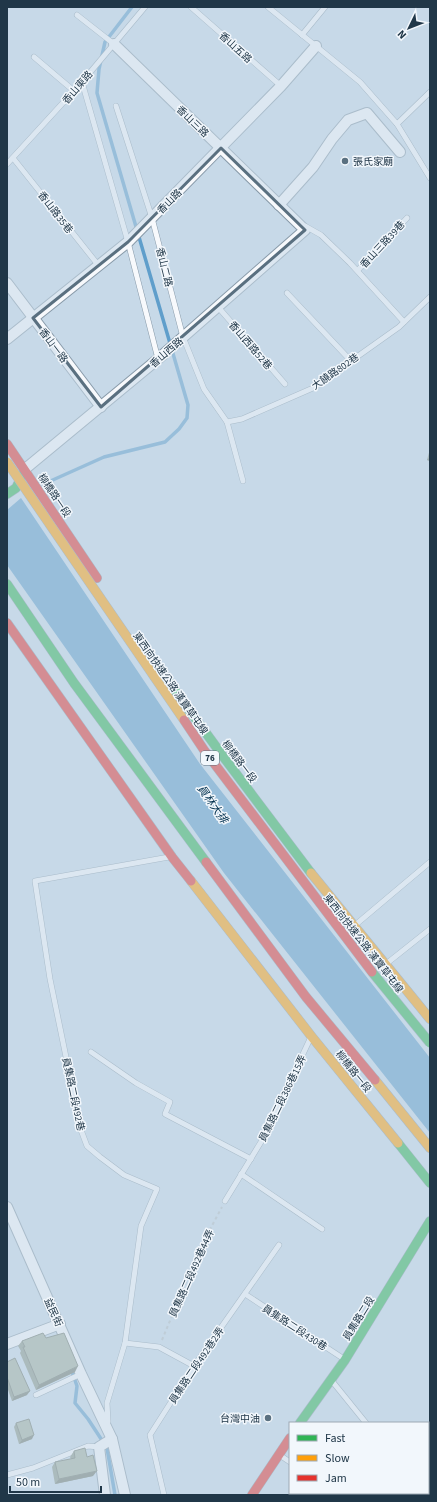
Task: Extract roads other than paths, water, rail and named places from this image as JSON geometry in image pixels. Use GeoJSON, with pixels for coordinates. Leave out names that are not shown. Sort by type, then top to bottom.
{"type":"FeatureCollection","features":[{"type":"Feature","properties":{"kind":"main road","name":"柳橋路一段"},"geometry":{"type":"LineString","coordinates":[[7,444],[137,637],[213,744],[354,926],[430,1019]]}},
{"type":"Feature","properties":{"kind":"main road","name":"東西向快速公路 漢寶草屯線"},"geometry":{"type":"LineString","coordinates":[[7,462],[204,750],[356,952],[430,1043]]}},
{"type":"Feature","properties":{"kind":"main road"},"geometry":{"type":"LineString","coordinates":[[7,472],[25,469]]}},
{"type":"Feature","properties":{"kind":"main road"},"geometry":{"type":"LineString","coordinates":[[7,494],[16,488],[25,469]]}},
{"type":"Feature","properties":{"kind":"main road"},"geometry":{"type":"LineString","coordinates":[[7,584],[74,683],[306,997],[430,1148]]}},
{"type":"Feature","properties":{"kind":"main road","name":"柳橋路一段"},"geometry":{"type":"LineString","coordinates":[[7,623],[172,857],[312,1037],[430,1183]]}},
{"type":"Feature","properties":{"kind":"main road","name":"員集路二段"},"geometry":{"type":"LineString","coordinates":[[301,1422],[345,1360],[430,1221]]}},
{"type":"Feature","properties":{"kind":"main road"},"geometry":{"type":"LineString","coordinates":[[252,1495],[289,1439]]}},
{"type":"Feature","properties":{"kind":"street","name":"香山三路"},"geometry":{"type":"LineString","coordinates":[[114,44],[305,230]]}},
{"type":"Feature","properties":{"kind":"street","name":"香山路"},"geometry":{"type":"LineString","coordinates":[[7,339],[128,242],[281,86],[316,46]]}},
{"type":"Feature","properties":{"kind":"street"},"geometry":{"type":"LineString","coordinates":[[280,205],[313,167],[332,139],[348,120],[367,113],[400,152]]}},
{"type":"Feature","properties":{"kind":"street","name":"香山西路"},"geometry":{"type":"LineString","coordinates":[[25,469],[158,359],[305,230]]}},
{"type":"Feature","properties":{"kind":"street","name":"香山一路"},"geometry":{"type":"LineString","coordinates":[[7,283],[101,407]]}},
{"type":"Feature","properties":{"kind":"street","name":"益民街"},"geometry":{"type":"LineString","coordinates":[[7,1207],[81,1374],[112,1439]]}},
{"type":"Feature","properties":{"kind":"street"},"geometry":{"type":"LineString","coordinates":[[7,1344],[60,1324]]}},
{"type":"Feature","properties":{"kind":"street"},"geometry":{"type":"LineString","coordinates":[[105,1495],[99,1447],[112,1439]]}},
{"type":"Feature","properties":{"kind":"street","name":"員集路二段492巷"},"geometry":{"type":"LineString","coordinates":[[112,1439],[125,1495]]}},
{"type":"Feature","properties":{"kind":"lane","name":"香山東路"},"geometry":{"type":"LineString","coordinates":[[7,164],[74,92],[145,7]]}},
{"type":"Feature","properties":{"kind":"lane","name":"香山五路"},"geometry":{"type":"LineString","coordinates":[[191,7],[281,86]]}},
{"type":"Feature","properties":{"kind":"lane"},"geometry":{"type":"LineString","coordinates":[[268,7],[360,82],[397,124],[429,175]]}},
{"type":"Feature","properties":{"kind":"lane"},"geometry":{"type":"LineString","coordinates":[[302,35],[325,7]]}},
{"type":"Feature","properties":{"kind":"lane","name":"香山三路"},"geometry":{"type":"LineString","coordinates":[[77,15],[114,44]]}},
{"type":"Feature","properties":{"kind":"lane"},"geometry":{"type":"LineString","coordinates":[[34,57],[74,92]]}},
{"type":"Feature","properties":{"kind":"lane"},"geometry":{"type":"LineString","coordinates":[[82,82],[128,242],[158,359]]}},
{"type":"Feature","properties":{"kind":"lane"},"geometry":{"type":"LineString","coordinates":[[397,124],[430,92]]}},
{"type":"Feature","properties":{"kind":"lane","name":"香山二路"},"geometry":{"type":"LineString","coordinates":[[116,106],[152,218],[183,337],[204,389],[227,422],[243,480]]}},
{"type":"Feature","properties":{"kind":"lane","name":"香山路35巷"},"geometry":{"type":"LineString","coordinates":[[13,158],[99,266]]}},
{"type":"Feature","properties":{"kind":"lane","name":"香山三路39巷"},"geometry":{"type":"LineString","coordinates":[[358,270],[407,218]]}},
{"type":"Feature","properties":{"kind":"lane","name":"香山三路39巷"},"geometry":{"type":"LineString","coordinates":[[295,221],[321,235],[358,270],[404,322]]}},
{"type":"Feature","properties":{"kind":"lane"},"geometry":{"type":"LineString","coordinates":[[287,293],[351,361]]}},
{"type":"Feature","properties":{"kind":"lane","name":"大饒路802巷"},"geometry":{"type":"LineString","coordinates":[[227,422],[242,419],[313,388],[404,322],[430,297]]}},
{"type":"Feature","properties":{"kind":"lane","name":"香山西路52巷"},"geometry":{"type":"LineString","coordinates":[[218,307],[285,384]]}},
{"type":"Feature","properties":{"kind":"lane","name":"員集路二段492巷"},"geometry":{"type":"LineString","coordinates":[[112,1439],[107,1417],[107,1403],[125,1343],[141,1226],[157,1189],[124,1175],[100,1157],[87,1146],[80,1130],[50,979],[35,881],[172,857]]}},
{"type":"Feature","properties":{"kind":"lane"},"geometry":{"type":"LineString","coordinates":[[354,926],[430,862]]}},
{"type":"Feature","properties":{"kind":"lane"},"geometry":{"type":"LineString","coordinates":[[385,965],[430,929]]}},
{"type":"Feature","properties":{"kind":"lane","name":"員集路二段386巷15弄"},"geometry":{"type":"LineString","coordinates":[[225,1201],[264,1137],[312,1037]]}},
{"type":"Feature","properties":{"kind":"lane"},"geometry":{"type":"LineString","coordinates":[[91,1052],[136,1083],[170,1102],[165,1114],[250,1159]]}},
{"type":"Feature","properties":{"kind":"lane"},"geometry":{"type":"LineString","coordinates":[[242,1174],[322,1229]]}},
{"type":"Feature","properties":{"kind":"lane","name":"員集路二段492巷2弄"},"geometry":{"type":"LineString","coordinates":[[164,1495],[150,1435],[194,1366],[279,1245]]}},
{"type":"Feature","properties":{"kind":"lane","name":"員集路二段430巷"},"geometry":{"type":"LineString","coordinates":[[245,1294],[345,1360]]}},
{"type":"Feature","properties":{"kind":"lane"},"geometry":{"type":"LineString","coordinates":[[125,1343],[159,1348],[194,1366]]}},
{"type":"Feature","properties":{"kind":"lane"},"geometry":{"type":"LineString","coordinates":[[36,1395],[81,1374]]}},
{"type":"Feature","properties":{"kind":"lane"},"geometry":{"type":"LineString","coordinates":[[331,1381],[365,1422]]}},
{"type":"Feature","properties":{"kind":"lane"},"geometry":{"type":"LineString","coordinates":[[7,1475],[33,1468],[88,1446],[99,1447]]}},
{"type":"Feature","properties":{"kind":"lane"},"geometry":{"type":"LineString","coordinates":[[278,1454],[289,1461]]}},
{"type":"Feature","properties":{"kind":"water","name":"員林大排"},"geometry":{"type":"Polygon","coordinates":[[[21,498],[200,764],[430,1058],[430,1133],[224,873],[7,565],[7,510],[21,498]]]}},
{"type":"Feature","properties":{"kind":"waterway"},"geometry":{"type":"LineString","coordinates":[[46,483],[104,457],[165,442],[179,429],[187,418],[188,405],[97,93],[99,69],[105,42],[132,7]]}},
{"type":"Feature","properties":{"kind":"waterway"},"geometry":{"type":"LineString","coordinates":[[71,1369],[77,1386],[75,1403],[88,1419],[107,1448],[115,1495]]}},
{"type":"Feature","properties":{"kind":"place","name":"張氏家廟"},"geometry":{"type":"Point","coordinates":[345,161]}},
{"type":"Feature","properties":{"kind":"place","name":"台灣中油"},"geometry":{"type":"Point","coordinates":[268,1418]}}]}
